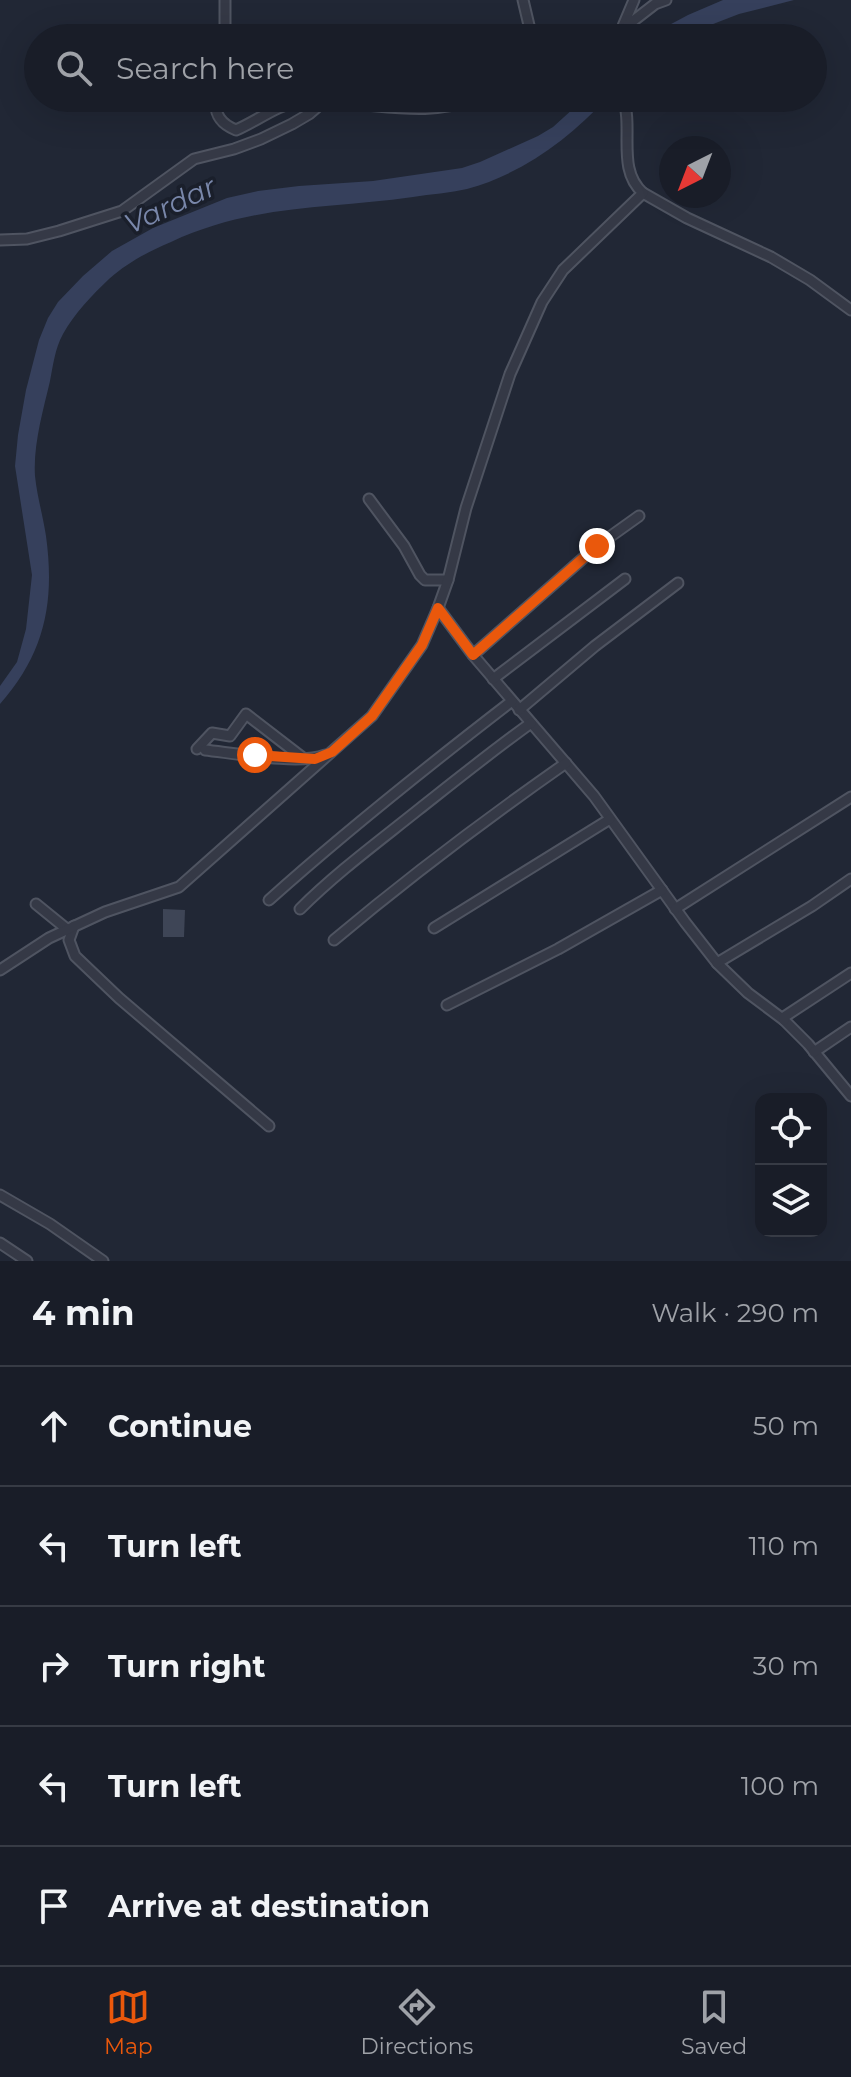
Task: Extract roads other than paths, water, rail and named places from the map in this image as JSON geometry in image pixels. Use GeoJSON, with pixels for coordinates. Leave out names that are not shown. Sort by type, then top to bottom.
{"type":"FeatureCollection","features":[{"type":"Feature","properties":{"kind":"street"},"geometry":{"type":"LineString","coordinates":[[225,0],[225,24]]}},
{"type":"Feature","properties":{"kind":"street"},"geometry":{"type":"LineString","coordinates":[[523,0],[529,24]]}},
{"type":"Feature","properties":{"kind":"street"},"geometry":{"type":"LineString","coordinates":[[624,24],[636,0],[652,6]]}},
{"type":"Feature","properties":{"kind":"street"},"geometry":{"type":"LineString","coordinates":[[627,24],[666,0]]}},
{"type":"Feature","properties":{"kind":"street"},"geometry":{"type":"LineString","coordinates":[[217,112],[226,126],[236,130],[271,112]]}},
{"type":"Feature","properties":{"kind":"street"},"geometry":{"type":"LineString","coordinates":[[0,240],[27,239],[122,211],[194,159],[261,139],[309,112]]}},
{"type":"Feature","properties":{"kind":"street"},"geometry":{"type":"LineString","coordinates":[[625,112],[628,167],[634,183],[643,193],[687,218],[782,263],[851,310]]}},
{"type":"Feature","properties":{"kind":"street"},"geometry":{"type":"LineString","coordinates":[[0,970],[49,938],[105,912],[179,887],[372,716],[422,645],[438,608],[466,508],[510,374],[542,302],[563,270],[643,193]]}},
{"type":"Feature","properties":{"kind":"street"},"geometry":{"type":"LineString","coordinates":[[369,499],[404,546],[420,575],[425,580],[448,580]]}},
{"type":"Feature","properties":{"kind":"street"},"geometry":{"type":"LineString","coordinates":[[473,655],[597,546],[639,516]]}},
{"type":"Feature","properties":{"kind":"street"},"geometry":{"type":"LineString","coordinates":[[493,679],[625,579]]}},
{"type":"Feature","properties":{"kind":"street"},"geometry":{"type":"LineString","coordinates":[[519,710],[595,646],[678,583]]}},
{"type":"Feature","properties":{"kind":"street"},"geometry":{"type":"LineString","coordinates":[[438,608],[473,655],[566,763],[717,963],[748,993],[784,1020],[851,1096]]}},
{"type":"Feature","properties":{"kind":"street"},"geometry":{"type":"LineString","coordinates":[[269,900],[405,783],[512,701]]}},
{"type":"Feature","properties":{"kind":"street"},"geometry":{"type":"LineString","coordinates":[[303,758],[246,714],[230,736],[212,733],[201,750],[315,759],[332,752]]}},
{"type":"Feature","properties":{"kind":"street"},"geometry":{"type":"LineString","coordinates":[[300,909],[388,834],[531,723]]}},
{"type":"Feature","properties":{"kind":"street"},"geometry":{"type":"LineString","coordinates":[[334,940],[404,881],[566,763]]}},
{"type":"Feature","properties":{"kind":"street"},"geometry":{"type":"LineString","coordinates":[[675,909],[851,797]]}},
{"type":"Feature","properties":{"kind":"street"},"geometry":{"type":"LineString","coordinates":[[434,928],[610,819]]}},
{"type":"Feature","properties":{"kind":"street"},"geometry":{"type":"LineString","coordinates":[[717,963],[851,879]]}},
{"type":"Feature","properties":{"kind":"street"},"geometry":{"type":"LineString","coordinates":[[447,1005],[558,949],[662,890]]}},
{"type":"Feature","properties":{"kind":"street"},"geometry":{"type":"LineString","coordinates":[[36,904],[71,928]]}},
{"type":"Feature","properties":{"kind":"street"},"geometry":{"type":"LineString","coordinates":[[71,928],[69,940],[75,956],[119,998],[269,1126]]}},
{"type":"Feature","properties":{"kind":"street"},"geometry":{"type":"LineString","coordinates":[[784,1020],[793,1010],[851,973]]}},
{"type":"Feature","properties":{"kind":"street"},"geometry":{"type":"LineString","coordinates":[[814,1052],[851,1027]]}},
{"type":"Feature","properties":{"kind":"street"},"geometry":{"type":"LineString","coordinates":[[0,1195],[50,1224],[103,1261]]}},
{"type":"Feature","properties":{"kind":"street"},"geometry":{"type":"LineString","coordinates":[[0,1243],[27,1261]]}},
{"type":"Feature","properties":{"kind":"water"},"geometry":{"type":"Polygon","coordinates":[[[723,0],[794,0],[713,24],[671,24],[723,0]]]}},
{"type":"Feature","properties":{"kind":"water"},"geometry":{"type":"Polygon","coordinates":[[[570,112],[593,112],[543,153],[487,182],[454,192],[290,210],[231,221],[201,230],[146,254],[116,273],[96,292],[67,327],[55,357],[39,428],[35,464],[46,536],[47,605],[37,646],[15,685],[0,704],[0,686],[17,662],[26,629],[32,575],[15,466],[18,435],[39,340],[58,302],[112,251],[153,228],[227,198],[258,191],[373,181],[462,168],[553,127],[570,112]]]}},
{"type":"Feature","properties":{"kind":"water label","name":"Vardar"},"geometry":{"type":"Point","coordinates":[170,205]}}]}
